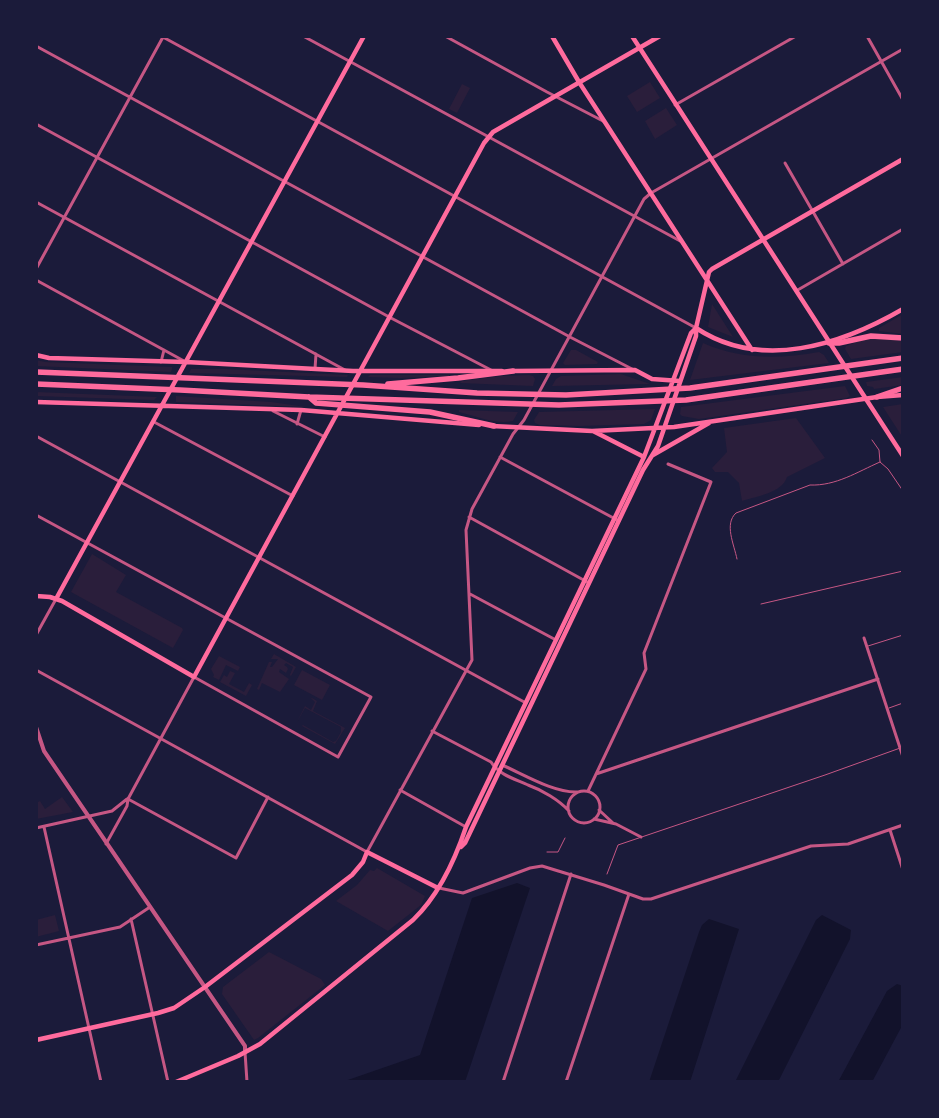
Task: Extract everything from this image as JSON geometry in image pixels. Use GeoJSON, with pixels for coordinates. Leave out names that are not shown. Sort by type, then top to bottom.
{"type":"FeatureCollection","features":[{"type":"Feature","properties":{"kind":"highway"},"geometry":{"type":"LineString","coordinates":[[829,343],[839,343],[871,336],[903,338]]}},
{"type":"Feature","properties":{"kind":"highway"},"geometry":{"type":"LineString","coordinates":[[36,372],[566,395],[690,388],[903,358]]}},
{"type":"Feature","properties":{"kind":"highway"},"geometry":{"type":"LineString","coordinates":[[36,384],[308,398],[559,405],[686,400],[903,369]]}},
{"type":"Feature","properties":{"kind":"highway"},"geometry":{"type":"LineString","coordinates":[[363,385],[427,381],[513,371]]}},
{"type":"Feature","properties":{"kind":"highway"},"geometry":{"type":"LineString","coordinates":[[878,397],[903,388]]}},
{"type":"Feature","properties":{"kind":"highway"},"geometry":{"type":"LineString","coordinates":[[308,398],[316,403],[430,412],[494,426]]}},
{"type":"Feature","properties":{"kind":"main road"},"geometry":{"type":"LineString","coordinates":[[56,599],[364,36]]}},
{"type":"Feature","properties":{"kind":"main road"},"geometry":{"type":"LineString","coordinates":[[552,36],[579,82],[752,350]]}},
{"type":"Feature","properties":{"kind":"main road"},"geometry":{"type":"LineString","coordinates":[[632,36],[903,456]]}},
{"type":"Feature","properties":{"kind":"main road"},"geometry":{"type":"LineString","coordinates":[[36,596],[56,599],[194,677],[493,132],[660,36]]}},
{"type":"Feature","properties":{"kind":"main road"},"geometry":{"type":"LineString","coordinates":[[616,520],[658,446],[696,336],[696,328],[709,272],[903,159]]}},
{"type":"Feature","properties":{"kind":"main road"},"geometry":{"type":"LineString","coordinates":[[696,328],[726,344],[752,350],[790,349],[829,343],[867,328],[903,309]]}},
{"type":"Feature","properties":{"kind":"main road"},"geometry":{"type":"LineString","coordinates":[[176,1082],[246,1052],[268,1038],[413,920],[440,889],[459,849],[466,827],[500,764],[616,520],[656,428],[690,333],[696,328]]}},
{"type":"Feature","properties":{"kind":"main road"},"geometry":{"type":"LineString","coordinates":[[36,355],[49,358],[161,363],[186,362],[345,370],[360,373],[491,370],[635,370],[652,379],[680,381]]}},
{"type":"Feature","properties":{"kind":"main road"},"geometry":{"type":"LineString","coordinates":[[36,402],[273,411],[339,411],[518,428],[592,431],[656,428],[710,422],[903,395]]}},
{"type":"Feature","properties":{"kind":"main road"},"geometry":{"type":"LineString","coordinates":[[652,456],[710,422]]}},
{"type":"Feature","properties":{"kind":"main road"},"geometry":{"type":"LineString","coordinates":[[592,431],[644,457]]}},
{"type":"Feature","properties":{"kind":"main road"},"geometry":{"type":"LineString","coordinates":[[500,764],[526,702],[587,582]]}},
{"type":"Feature","properties":{"kind":"main road"},"geometry":{"type":"LineString","coordinates":[[459,849],[465,843],[497,770]]}},
{"type":"Feature","properties":{"kind":"main road"},"geometry":{"type":"LineString","coordinates":[[36,1040],[171,1010],[205,987],[352,875],[363,862],[367,852],[440,889]]}},
{"type":"Feature","properties":{"kind":"street"},"geometry":{"type":"LineString","coordinates":[[303,36],[682,242]]}},
{"type":"Feature","properties":{"kind":"street"},"geometry":{"type":"LineString","coordinates":[[446,36],[604,121]]}},
{"type":"Feature","properties":{"kind":"street"},"geometry":{"type":"LineString","coordinates":[[676,105],[796,36]]}},
{"type":"Feature","properties":{"kind":"street"},"geometry":{"type":"LineString","coordinates":[[867,36],[903,100]]}},
{"type":"Feature","properties":{"kind":"street"},"geometry":{"type":"LineString","coordinates":[[36,269],[162,37],[696,328]]}},
{"type":"Feature","properties":{"kind":"street"},"geometry":{"type":"LineString","coordinates":[[36,46],[570,337],[635,370]]}},
{"type":"Feature","properties":{"kind":"street"},"geometry":{"type":"LineString","coordinates":[[36,670],[367,852],[472,658],[466,530],[469,517],[500,457],[570,337],[644,199],[650,193],[903,50]]}},
{"type":"Feature","properties":{"kind":"street"},"geometry":{"type":"LineString","coordinates":[[36,124],[391,318],[491,370]]}},
{"type":"Feature","properties":{"kind":"street"},"geometry":{"type":"LineString","coordinates":[[785,163],[843,264]]}},
{"type":"Feature","properties":{"kind":"street"},"geometry":{"type":"LineString","coordinates":[[36,202],[345,370]]}},
{"type":"Feature","properties":{"kind":"street"},"geometry":{"type":"LineString","coordinates":[[796,291],[903,229]]}},
{"type":"Feature","properties":{"kind":"street"},"geometry":{"type":"LineString","coordinates":[[36,280],[186,362]]}},
{"type":"Feature","properties":{"kind":"street"},"geometry":{"type":"LineString","coordinates":[[161,363],[164,350]]}},
{"type":"Feature","properties":{"kind":"street"},"geometry":{"type":"LineString","coordinates":[[315,369],[316,354]]}},
{"type":"Feature","properties":{"kind":"street"},"geometry":{"type":"LineString","coordinates":[[297,424],[301,410]]}},
{"type":"Feature","properties":{"kind":"street"},"geometry":{"type":"LineString","coordinates":[[273,411],[325,437]]}},
{"type":"Feature","properties":{"kind":"street"},"geometry":{"type":"LineString","coordinates":[[154,422],[293,496]]}},
{"type":"Feature","properties":{"kind":"street"},"geometry":{"type":"LineString","coordinates":[[36,436],[526,702]]}},
{"type":"Feature","properties":{"kind":"street"},"geometry":{"type":"LineString","coordinates":[[500,457],[616,520]]}},
{"type":"Feature","properties":{"kind":"street"},"geometry":{"type":"LineString","coordinates":[[588,791],[646,669],[644,653],[711,482],[668,464]]}},
{"type":"Feature","properties":{"kind":"street"},"geometry":{"type":"LineString","coordinates":[[36,515],[371,697],[338,757],[194,677],[128,799],[127,806],[106,844]]}},
{"type":"Feature","properties":{"kind":"street"},"geometry":{"type":"LineString","coordinates":[[469,517],[587,582]]}},
{"type":"Feature","properties":{"kind":"street"},"geometry":{"type":"LineString","coordinates":[[470,594],[556,640]]}},
{"type":"Feature","properties":{"kind":"street"},"geometry":{"type":"LineString","coordinates":[[36,635],[56,599]]}},
{"type":"Feature","properties":{"kind":"street"},"geometry":{"type":"LineString","coordinates":[[864,638],[903,757]]}},
{"type":"Feature","properties":{"kind":"street"},"geometry":{"type":"LineString","coordinates":[[596,774],[878,680]]}},
{"type":"Feature","properties":{"kind":"street"},"geometry":{"type":"LineString","coordinates":[[36,727],[42,748],[87,817],[245,1046],[247,1082]]}},
{"type":"Feature","properties":{"kind":"street"},"geometry":{"type":"LineString","coordinates":[[432,732],[491,762],[497,770],[561,803],[573,818],[579,822],[586,823],[594,819],[599,810]]}},
{"type":"Feature","properties":{"kind":"street"},"geometry":{"type":"LineString","coordinates":[[500,764],[567,792],[588,791],[596,797],[599,810],[616,824],[641,837]]}},
{"type":"Feature","properties":{"kind":"street"},"geometry":{"type":"LineString","coordinates":[[400,790],[466,827]]}},
{"type":"Feature","properties":{"kind":"street"},"geometry":{"type":"LineString","coordinates":[[569,811],[570,800],[578,792]]}},
{"type":"Feature","properties":{"kind":"street"},"geometry":{"type":"LineString","coordinates":[[128,799],[236,858],[268,797]]}},
{"type":"Feature","properties":{"kind":"street"},"geometry":{"type":"LineString","coordinates":[[36,828],[112,811],[128,799]]}},
{"type":"Feature","properties":{"kind":"street"},"geometry":{"type":"LineString","coordinates":[[594,819],[616,824]]}},
{"type":"Feature","properties":{"kind":"street"},"geometry":{"type":"LineString","coordinates":[[440,889],[463,893],[536,866],[571,874],[644,900],[653,899],[813,846],[848,844],[903,825]]}},
{"type":"Feature","properties":{"kind":"street"},"geometry":{"type":"LineString","coordinates":[[44,827],[101,1082]]}},
{"type":"Feature","properties":{"kind":"street"},"geometry":{"type":"LineString","coordinates":[[890,830],[903,870]]}},
{"type":"Feature","properties":{"kind":"street"},"geometry":{"type":"LineString","coordinates":[[503,1082],[571,874]]}},
{"type":"Feature","properties":{"kind":"street"},"geometry":{"type":"LineString","coordinates":[[566,1082],[629,894]]}},
{"type":"Feature","properties":{"kind":"street"},"geometry":{"type":"LineString","coordinates":[[36,945],[120,927],[150,907]]}},
{"type":"Feature","properties":{"kind":"street"},"geometry":{"type":"LineString","coordinates":[[131,920],[168,1082]]}},
{"type":"Feature","properties":{"kind":"lane"},"geometry":{"type":"LineString","coordinates":[[872,440],[879,450],[880,462],[888,469],[903,490]]}},
{"type":"Feature","properties":{"kind":"lane"},"geometry":{"type":"LineString","coordinates":[[737,559],[730,525],[731,518],[736,513],[810,486],[823,486],[838,482],[880,462]]}},
{"type":"Feature","properties":{"kind":"lane"},"geometry":{"type":"LineString","coordinates":[[761,604],[903,571]]}},
{"type":"Feature","properties":{"kind":"lane"},"geometry":{"type":"LineString","coordinates":[[867,646],[903,635]]}},
{"type":"Feature","properties":{"kind":"lane"},"geometry":{"type":"LineString","coordinates":[[887,708],[903,703]]}},
{"type":"Feature","properties":{"kind":"lane"},"geometry":{"type":"LineString","coordinates":[[608,874],[618,845],[825,776],[901,748]]}},
{"type":"Feature","properties":{"kind":"lane"},"geometry":{"type":"LineString","coordinates":[[547,852],[558,852],[565,838]]}},
{"type":"Feature","properties":{"kind":"shaded area"},"geometry":{"type":"Polygon","coordinates":[[[650,82],[660,98],[637,112],[627,96],[650,82]]]}},
{"type":"Feature","properties":{"kind":"shaded area"},"geometry":{"type":"Polygon","coordinates":[[[462,84],[470,88],[457,113],[449,109],[462,84]]]}},
{"type":"Feature","properties":{"kind":"shaded area"},"geometry":{"type":"Polygon","coordinates":[[[666,108],[677,125],[655,139],[645,121],[666,108]]]}},
{"type":"Feature","properties":{"kind":"shaded area"},"geometry":{"type":"Polygon","coordinates":[[[712,304],[733,337],[708,327],[712,304]]]}},
{"type":"Feature","properties":{"kind":"shaded area"},"geometry":{"type":"Polygon","coordinates":[[[903,314],[903,334],[879,331],[879,328],[903,314]]]}},
{"type":"Feature","properties":{"kind":"shaded area"},"geometry":{"type":"Polygon","coordinates":[[[865,339],[903,341],[903,352],[851,359],[845,349],[846,346],[865,339]]]}},
{"type":"Feature","properties":{"kind":"shaded area"},"geometry":{"type":"Polygon","coordinates":[[[703,343],[717,349],[746,355],[775,357],[819,352],[824,355],[829,363],[690,380],[703,343]]]}},
{"type":"Feature","properties":{"kind":"shaded area"},"geometry":{"type":"Polygon","coordinates":[[[571,350],[576,350],[598,362],[597,364],[565,365],[563,363],[571,350]]]}},
{"type":"Feature","properties":{"kind":"shaded area"},"geometry":{"type":"Polygon","coordinates":[[[36,360],[45,362],[172,367],[172,369],[171,372],[36,366],[36,360]]]}},
{"type":"Feature","properties":{"kind":"shaded area"},"geometry":{"type":"Polygon","coordinates":[[[191,369],[348,375],[347,377],[189,373],[191,369]]]}},
{"type":"Feature","properties":{"kind":"shaded area"},"geometry":{"type":"Polygon","coordinates":[[[621,374],[650,384],[552,386],[556,379],[561,376],[621,374]]]}},
{"type":"Feature","properties":{"kind":"shaded area"},"geometry":{"type":"Polygon","coordinates":[[[370,375],[449,375],[449,376],[368,377],[370,375]]]}},
{"type":"Feature","properties":{"kind":"shaded area"},"geometry":{"type":"Polygon","coordinates":[[[529,375],[535,379],[533,386],[460,383],[462,381],[501,376],[529,375]]]}},
{"type":"Feature","properties":{"kind":"shaded area"},"geometry":{"type":"Polygon","coordinates":[[[903,377],[903,385],[874,389],[867,386],[866,382],[903,377]]]}},
{"type":"Feature","properties":{"kind":"shaded area"},"geometry":{"type":"Polygon","coordinates":[[[845,386],[850,396],[847,398],[699,419],[680,414],[681,407],[845,386]]]}},
{"type":"Feature","properties":{"kind":"shaded area"},"geometry":{"type":"Polygon","coordinates":[[[36,392],[157,397],[154,400],[36,396],[36,392]]]}},
{"type":"Feature","properties":{"kind":"shaded area"},"geometry":{"type":"Polygon","coordinates":[[[176,396],[271,402],[306,407],[176,402],[176,396]]]}},
{"type":"Feature","properties":{"kind":"shaded area"},"geometry":{"type":"Polygon","coordinates":[[[903,404],[903,438],[883,407],[903,404]]]}},
{"type":"Feature","properties":{"kind":"shaded area"},"geometry":{"type":"Polygon","coordinates":[[[655,409],[651,420],[644,424],[540,425],[535,423],[534,420],[539,412],[655,409]]]}},
{"type":"Feature","properties":{"kind":"shaded area"},"geometry":{"type":"Polygon","coordinates":[[[459,410],[518,412],[513,421],[500,422],[459,412],[459,410]]]}},
{"type":"Feature","properties":{"kind":"shaded area"},"geometry":{"type":"Polygon","coordinates":[[[796,418],[825,458],[787,477],[780,487],[775,490],[742,501],[739,483],[728,472],[715,472],[712,468],[727,452],[724,428],[796,418]]]}},
{"type":"Feature","properties":{"kind":"shaded area"},"geometry":{"type":"Polygon","coordinates":[[[92,554],[126,575],[116,592],[182,628],[183,630],[173,648],[71,592],[92,554]]]}},
{"type":"Feature","properties":{"kind":"shaded area"},"geometry":{"type":"Polygon","coordinates":[[[274,654],[296,667],[291,676],[293,667],[286,663],[284,665],[288,669],[286,673],[280,669],[279,672],[289,679],[280,692],[262,683],[259,690],[257,689],[269,662],[272,662],[270,667],[272,667],[278,659],[271,659],[274,654]]]}},
{"type":"Feature","properties":{"kind":"shaded area"},"geometry":{"type":"Polygon","coordinates":[[[219,656],[240,667],[238,671],[226,665],[219,680],[213,677],[211,669],[219,656]]]}},
{"type":"Feature","properties":{"kind":"shaded area"},"geometry":{"type":"Polygon","coordinates":[[[302,670],[330,685],[322,700],[294,685],[302,670]]]}},
{"type":"Feature","properties":{"kind":"shaded area"},"geometry":{"type":"Polygon","coordinates":[[[230,671],[235,673],[229,684],[244,692],[249,683],[252,685],[246,696],[220,682],[224,675],[227,677],[230,671]]]}},
{"type":"Feature","properties":{"kind":"shaded area"},"geometry":{"type":"Polygon","coordinates":[[[310,697],[317,701],[313,711],[345,728],[335,744],[302,726],[333,742],[336,741],[341,732],[341,727],[305,708],[297,722],[305,706],[311,710],[315,702],[310,697]]]}},
{"type":"Feature","properties":{"kind":"shaded area"},"geometry":{"type":"Polygon","coordinates":[[[62,797],[73,812],[36,819],[36,803],[40,801],[45,809],[62,797]]]}},
{"type":"Feature","properties":{"kind":"shaded area"},"geometry":{"type":"Polygon","coordinates":[[[377,868],[425,896],[421,905],[388,931],[336,901],[357,885],[370,870],[374,871],[377,868]]]}},
{"type":"Feature","properties":{"kind":"shaded area"},"geometry":{"type":"Polygon","coordinates":[[[517,883],[530,888],[465,1082],[342,1082],[420,1055],[472,898],[517,883]]]}},
{"type":"Feature","properties":{"kind":"shaded area"},"geometry":{"type":"Polygon","coordinates":[[[55,915],[59,931],[36,937],[36,920],[55,915]]]}},
{"type":"Feature","properties":{"kind":"shaded area"},"geometry":{"type":"Polygon","coordinates":[[[822,915],[851,930],[850,939],[778,1082],[735,1082],[816,920],[822,915]]]}},
{"type":"Feature","properties":{"kind":"shaded area"},"geometry":{"type":"Polygon","coordinates":[[[709,919],[739,929],[690,1082],[649,1082],[699,932],[702,925],[709,919]]]}},
{"type":"Feature","properties":{"kind":"shaded area"},"geometry":{"type":"Polygon","coordinates":[[[269,952],[321,979],[325,985],[254,1040],[222,994],[223,987],[269,952]]]}},
{"type":"Feature","properties":{"kind":"shaded area"},"geometry":{"type":"Polygon","coordinates":[[[897,984],[903,986],[903,1024],[872,1082],[838,1082],[887,991],[897,984]]]}}]}
